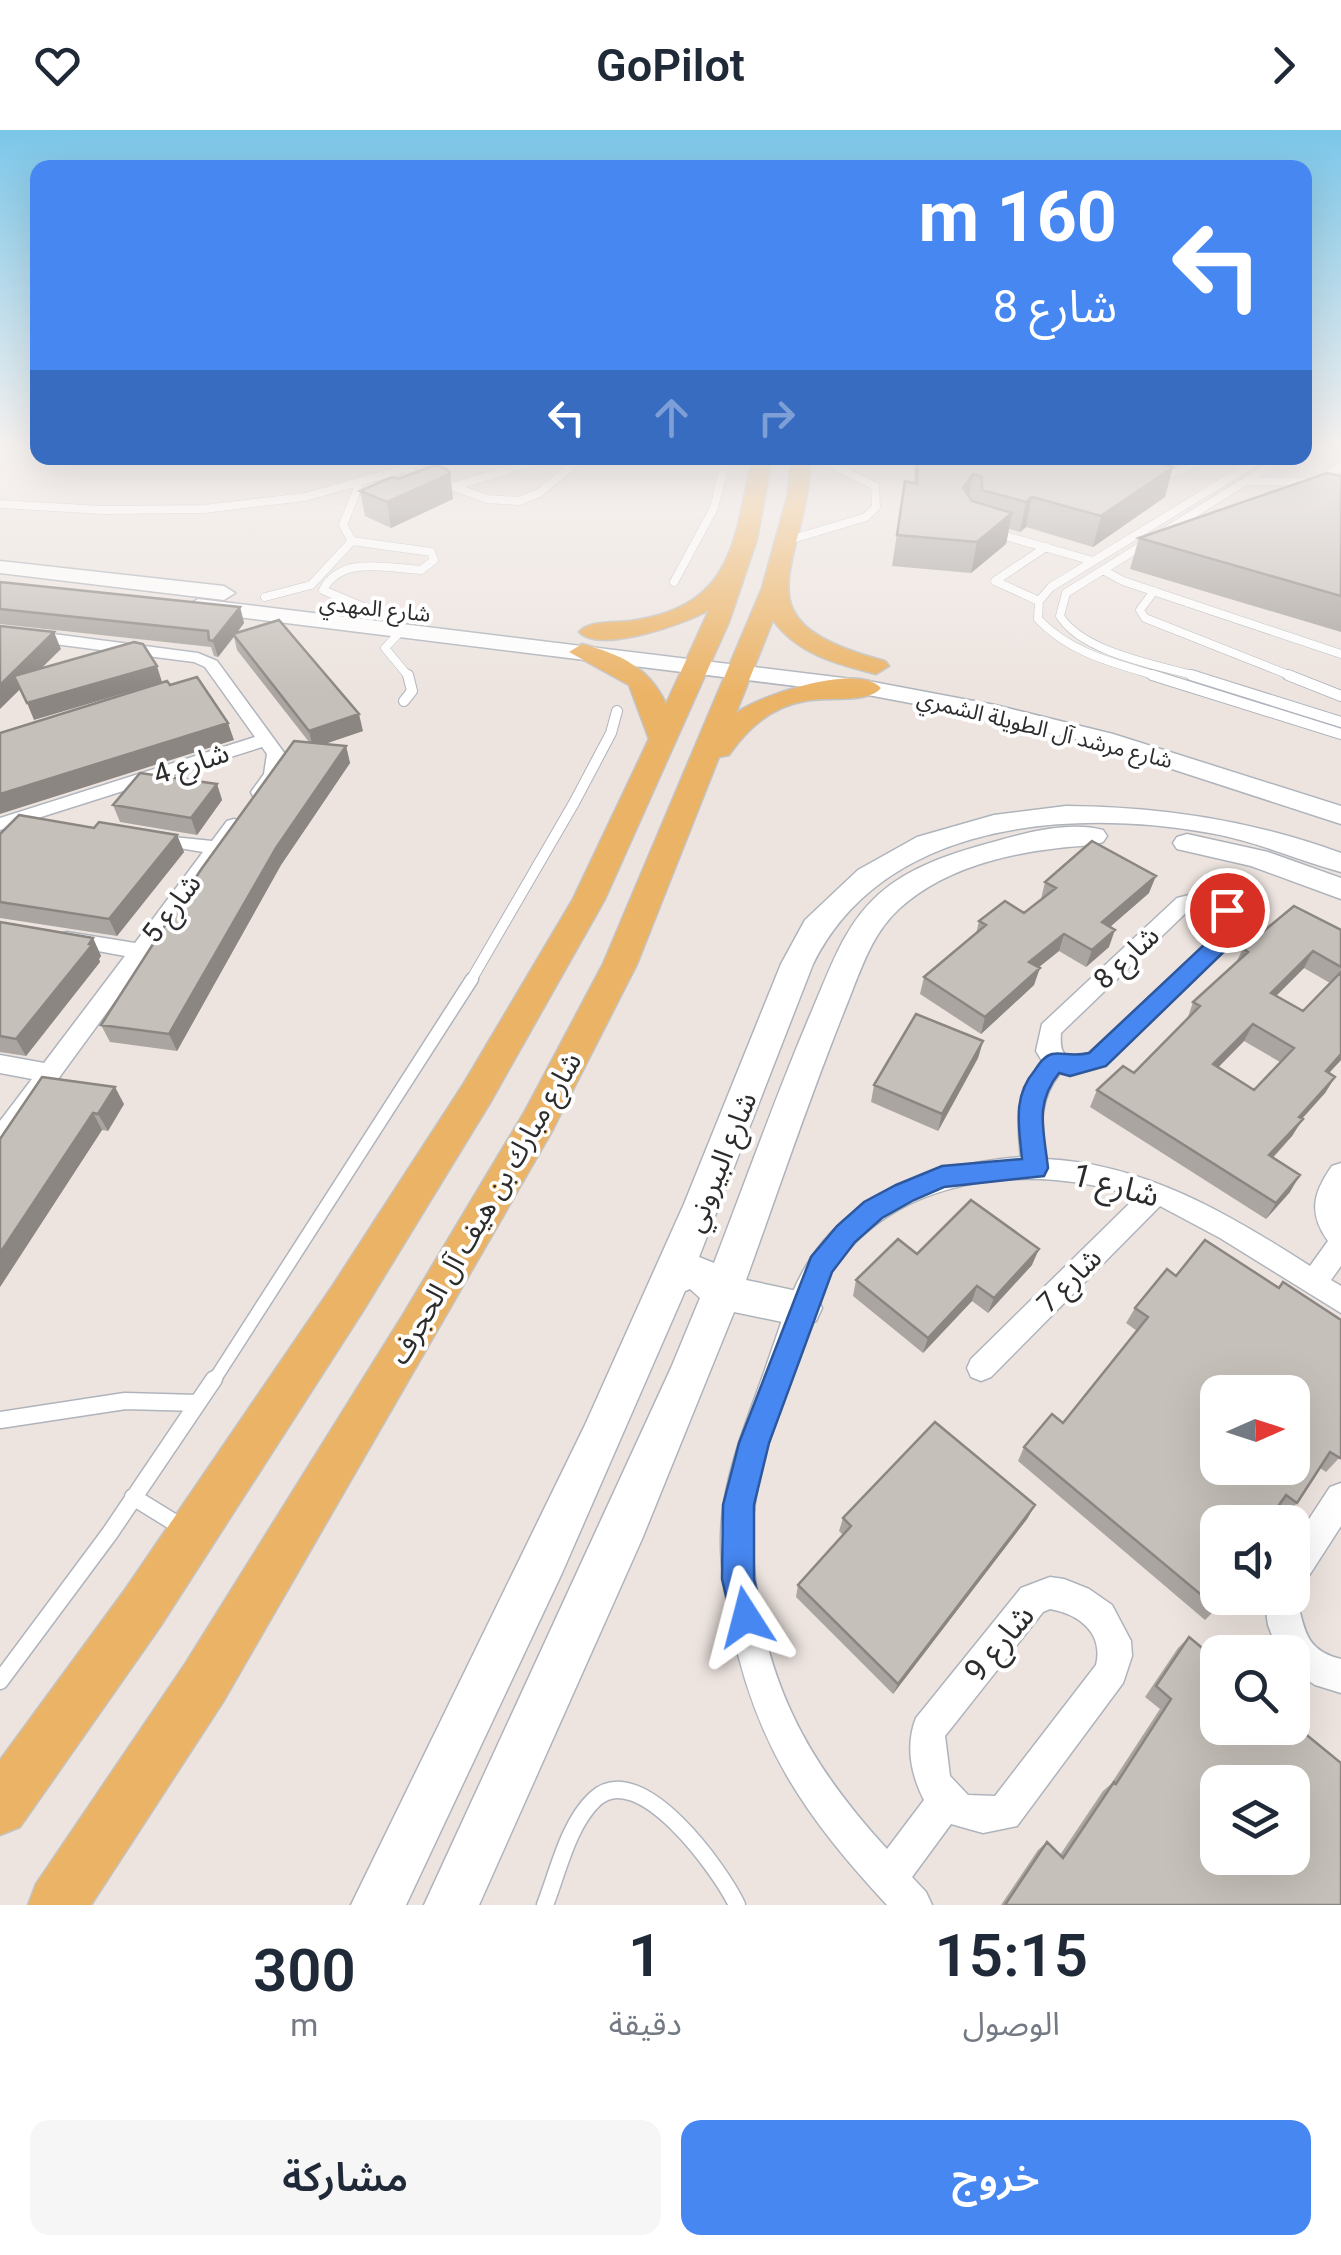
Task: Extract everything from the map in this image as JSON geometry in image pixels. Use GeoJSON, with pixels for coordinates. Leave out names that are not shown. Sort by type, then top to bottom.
{"type":"FeatureCollection","features":[{"type":"Feature","properties":{"kind":"main road"},"geometry":{"type":"LineString","coordinates":[[0,1807],[192,1534],[477,1093],[589,899],[702,655],[748,527]]}},
{"type":"Feature","properties":{"kind":"main road","name":"شارع مبارك بن هيف آل الحجرف"},"geometry":{"type":"LineString","coordinates":[[57,1905],[204,1683],[538,1122],[620,964],[774,588],[790,527]]}},
{"type":"Feature","properties":{"kind":"main road","name":"شارع المهدي"},"geometry":{"type":"LineString","coordinates":[[0,567],[362,607],[586,642],[746,660]]}},
{"type":"Feature","properties":{"kind":"main road"},"geometry":{"type":"LineString","coordinates":[[586,642],[668,621],[698,608],[719,592],[734,573]]}},
{"type":"Feature","properties":{"kind":"main road","name":"شارع المهدي"},"geometry":{"type":"LineString","coordinates":[[0,582],[402,630],[586,642]]}},
{"type":"Feature","properties":{"kind":"main road"},"geometry":{"type":"LineString","coordinates":[[774,588],[781,616],[809,642],[872,677]]}},
{"type":"Feature","properties":{"kind":"main road"},"geometry":{"type":"LineString","coordinates":[[586,642],[638,675],[652,694],[662,738]]}},
{"type":"Feature","properties":{"kind":"main road","name":"شارع مرشد آل الطويلة الشمري"},"geometry":{"type":"LineString","coordinates":[[746,660],[1022,696],[1215,750],[1341,792]]}},
{"type":"Feature","properties":{"kind":"main road"},"geometry":{"type":"LineString","coordinates":[[690,796],[730,732],[759,708],[790,693],[872,677]]}},
{"type":"Feature","properties":{"kind":"main road","name":"شارع مرشد آل الطويلة الشمري"},"geometry":{"type":"LineString","coordinates":[[872,677],[1104,740],[1341,816]]}},
{"type":"Feature","properties":{"kind":"main road","name":"شارع البيروني"},"geometry":{"type":"LineString","coordinates":[[378,1905],[503,1652],[672,1278],[797,964],[818,924],[884,866],[929,842],[1039,816],[1084,814],[1218,826],[1267,837],[1341,863]]}},
{"type":"Feature","properties":{"kind":"main road","name":"شارع البيروني"},"geometry":{"type":"LineString","coordinates":[[451,1905],[587,1611],[729,1273],[811,1050],[856,944],[874,916],[914,884],[1002,848],[1056,836],[1213,847],[1310,874],[1341,888]]}},
{"type":"Feature","properties":{"kind":"main road"},"geometry":{"type":"LineString","coordinates":[[690,1236],[729,1273],[802,1308]]}},
{"type":"Feature","properties":{"kind":"main road"},"geometry":{"type":"LineString","coordinates":[[672,1278],[693,1273],[729,1273]]}},
{"type":"Feature","properties":{"kind":"street"},"geometry":{"type":"LineString","coordinates":[[0,650],[9,633],[198,658],[211,664],[209,678],[267,739]]}},
{"type":"Feature","properties":{"kind":"street","name":"شارع 4"},"geometry":{"type":"LineString","coordinates":[[0,824],[267,739]]}},
{"type":"Feature","properties":{"kind":"street","name":"شارع 5"},"geometry":{"type":"LineString","coordinates":[[0,1139],[272,775],[276,754],[267,739]]}},
{"type":"Feature","properties":{"kind":"street"},"geometry":{"type":"LineString","coordinates":[[24,817],[62,823]]}},
{"type":"Feature","properties":{"kind":"street"},"geometry":{"type":"LineString","coordinates":[[140,836],[216,848]]}},
{"type":"Feature","properties":{"kind":"street","name":"شارع 8"},"geometry":{"type":"LineString","coordinates":[[1208,901],[1233,917],[1232,932],[1097,1060],[1070,1067],[1054,1062],[1048,1051],[1050,1030],[1184,903],[1208,901]]}},
{"type":"Feature","properties":{"kind":"street"},"geometry":{"type":"LineString","coordinates":[[39,934],[138,951]]}},
{"type":"Feature","properties":{"kind":"street","name":"شارع 8"},"geometry":{"type":"LineString","coordinates":[[1035,1168],[1029,1103],[1035,1086],[1054,1062]]}},
{"type":"Feature","properties":{"kind":"street"},"geometry":{"type":"LineString","coordinates":[[0,1064],[48,1073]]}},
{"type":"Feature","properties":{"kind":"street","name":"شارع 1"},"geometry":{"type":"LineString","coordinates":[[900,1892],[833,1815],[780,1733],[754,1656],[738,1579],[738,1505],[754,1443],[821,1266],[846,1234],[873,1210],[942,1177],[1035,1168],[1117,1179],[1157,1192],[1194,1210],[1341,1300]]}},
{"type":"Feature","properties":{"kind":"street"},"geometry":{"type":"LineString","coordinates":[[1314,1283],[1341,1241],[1324,1206],[1325,1195],[1341,1173]]}},
{"type":"Feature","properties":{"kind":"street","name":"شارع 7"},"geometry":{"type":"LineString","coordinates":[[981,1368],[1157,1192]]}},
{"type":"Feature","properties":{"kind":"street"},"geometry":{"type":"LineString","coordinates":[[1310,1546],[1341,1498]]}},
{"type":"Feature","properties":{"kind":"street","name":"شارع 9"},"geometry":{"type":"LineString","coordinates":[[1050,1593],[1070,1594],[1088,1602],[1103,1619],[1110,1636],[1112,1670],[1004,1813],[982,1816],[961,1812],[945,1802],[932,1782],[926,1758],[928,1730],[1032,1599],[1050,1593]]}},
{"type":"Feature","properties":{"kind":"street"},"geometry":{"type":"LineString","coordinates":[[1280,1615],[1288,1639],[1302,1658],[1322,1674],[1341,1676]]}},
{"type":"Feature","properties":{"kind":"street"},"geometry":{"type":"LineString","coordinates":[[900,1892],[945,1802]]}},
{"type":"Feature","properties":{"kind":"lane"},"geometry":{"type":"LineString","coordinates":[[334,558],[352,566],[421,570],[434,560],[426,549],[352,541],[344,527]]}},
{"type":"Feature","properties":{"kind":"lane"},"geometry":{"type":"LineString","coordinates":[[674,582],[706,527]]}},
{"type":"Feature","properties":{"kind":"lane"},"geometry":{"type":"LineString","coordinates":[[786,541],[831,527]]}},
{"type":"Feature","properties":{"kind":"lane"},"geometry":{"type":"LineString","coordinates":[[994,527],[1093,561]]}},
{"type":"Feature","properties":{"kind":"lane"},"geometry":{"type":"LineString","coordinates":[[1149,527],[1051,587],[1039,601],[1038,618],[1043,628],[1071,647],[1341,734]]}},
{"type":"Feature","properties":{"kind":"lane"},"geometry":{"type":"LineString","coordinates":[[1172,527],[1066,593],[1060,616],[1078,637],[1341,722]]}},
{"type":"Feature","properties":{"kind":"lane"},"geometry":{"type":"LineString","coordinates":[[993,533],[1046,546]]}},
{"type":"Feature","properties":{"kind":"lane"},"geometry":{"type":"LineString","coordinates":[[265,597],[311,585],[352,541]]}},
{"type":"Feature","properties":{"kind":"lane"},"geometry":{"type":"LineString","coordinates":[[1039,601],[995,581],[1046,546]]}},
{"type":"Feature","properties":{"kind":"lane"},"geometry":{"type":"LineString","coordinates":[[352,566],[328,578],[323,590],[362,607]]}},
{"type":"Feature","properties":{"kind":"lane"},"geometry":{"type":"LineString","coordinates":[[1103,570],[1341,654]]}},
{"type":"Feature","properties":{"kind":"lane"},"geometry":{"type":"LineString","coordinates":[[1154,591],[1140,610],[1144,618],[1341,696]]}},
{"type":"Feature","properties":{"kind":"lane"},"geometry":{"type":"LineString","coordinates":[[402,630],[385,652],[412,682],[412,691],[404,701]]}},
{"type":"Feature","properties":{"kind":"lane"},"geometry":{"type":"LineString","coordinates":[[0,1681],[134,1497],[388,1117],[546,859],[611,733],[617,711]]}},
{"type":"Feature","properties":{"kind":"lane"},"geometry":{"type":"LineString","coordinates":[[0,1420],[56,1415],[138,1399],[175,1398],[198,1403]]}},
{"type":"Feature","properties":{"kind":"lane"},"geometry":{"type":"LineString","coordinates":[[134,1497],[192,1534]]}},
{"type":"Feature","properties":{"kind":"lane"},"geometry":{"type":"LineString","coordinates":[[545,1905],[588,1806],[602,1792],[622,1787],[648,1798],[668,1816],[732,1889],[736,1905]]}},
{"type":"Feature","properties":{"kind":"building"},"geometry":{"type":"Polygon","coordinates":[[[898,527],[995,527],[977,542],[897,535],[898,527]]]}},
{"type":"Feature","properties":{"kind":"building"},"geometry":{"type":"Polygon","coordinates":[[[1171,527],[1341,527],[1341,596],[1139,538],[1171,527]]]}},
{"type":"Feature","properties":{"kind":"building"},"geometry":{"type":"Polygon","coordinates":[[[0,582],[240,607],[213,641],[209,640],[208,631],[0,609],[0,582]]]}},
{"type":"Feature","properties":{"kind":"building"},"geometry":{"type":"Polygon","coordinates":[[[279,620],[359,714],[309,731],[233,634],[279,620]]]}},
{"type":"Feature","properties":{"kind":"building"},"geometry":{"type":"Polygon","coordinates":[[[0,626],[54,632],[0,685],[0,626]]]}},
{"type":"Feature","properties":{"kind":"building"},"geometry":{"type":"Polygon","coordinates":[[[134,642],[143,644],[157,666],[27,703],[14,676],[134,642]]]}},
{"type":"Feature","properties":{"kind":"building"},"geometry":{"type":"Polygon","coordinates":[[[197,677],[228,723],[0,794],[0,733],[167,681],[170,685],[197,677]]]}},
{"type":"Feature","properties":{"kind":"building"},"geometry":{"type":"Polygon","coordinates":[[[294,741],[346,746],[276,848],[169,1034],[101,1025],[200,871],[294,741]]]}},
{"type":"Feature","properties":{"kind":"building"},"geometry":{"type":"Polygon","coordinates":[[[140,773],[217,784],[191,818],[113,805],[140,773]]]}},
{"type":"Feature","properties":{"kind":"building"},"geometry":{"type":"Polygon","coordinates":[[[19,815],[94,828],[99,822],[177,835],[109,919],[0,902],[0,834],[19,815]]]}},
{"type":"Feature","properties":{"kind":"building"},"geometry":{"type":"Polygon","coordinates":[[[1092,841],[1156,876],[1102,922],[1115,930],[1092,950],[1064,934],[1029,962],[1040,968],[985,1017],[924,977],[986,925],[979,921],[1005,901],[1024,913],[1056,888],[1045,882],[1092,841]]]}},
{"type":"Feature","properties":{"kind":"building"},"geometry":{"type":"Polygon","coordinates":[[[1294,906],[1341,930],[1341,967],[1313,951],[1271,993],[1303,1011],[1341,972],[1341,1054],[1326,1071],[1335,1077],[1269,1155],[1300,1175],[1276,1203],[1097,1090],[1123,1066],[1134,1073],[1200,1006],[1193,1002],[1248,952],[1243,948],[1294,906]],[[1253,1024],[1213,1064],[1254,1090],[1294,1048],[1253,1024]]]}},
{"type":"Feature","properties":{"kind":"building"},"geometry":{"type":"Polygon","coordinates":[[[0,922],[93,938],[89,944],[92,945],[16,1039],[0,1036],[0,922]]]}},
{"type":"Feature","properties":{"kind":"building"},"geometry":{"type":"Polygon","coordinates":[[[916,1014],[983,1041],[942,1114],[874,1085],[916,1014]]]}},
{"type":"Feature","properties":{"kind":"building"},"geometry":{"type":"Polygon","coordinates":[[[42,1077],[115,1087],[98,1114],[93,1113],[0,1253],[0,1139],[42,1077]]]}},
{"type":"Feature","properties":{"kind":"building"},"geometry":{"type":"Polygon","coordinates":[[[971,1200],[1039,1249],[994,1298],[977,1286],[928,1338],[856,1280],[898,1239],[917,1254],[971,1200]]]}},
{"type":"Feature","properties":{"kind":"building"},"geometry":{"type":"Polygon","coordinates":[[[1205,1240],[1279,1288],[1283,1282],[1341,1320],[1341,1456],[1330,1452],[1310,1483],[1310,1375],[1200,1375],[1200,1485],[1309,1485],[1297,1503],[1286,1495],[1279,1505],[1200,1505],[1200,1594],[1024,1447],[1052,1414],[1063,1423],[1148,1317],[1135,1308],[1167,1269],[1176,1276],[1205,1240]]]}},
{"type":"Feature","properties":{"kind":"building"},"geometry":{"type":"Polygon","coordinates":[[[935,1422],[1035,1505],[898,1684],[798,1585],[851,1526],[843,1518],[935,1422]]]}},
{"type":"Feature","properties":{"kind":"building"},"geometry":{"type":"Polygon","coordinates":[[[1189,1637],[1200,1646],[1200,1745],[1310,1745],[1310,1738],[1341,1763],[1341,1905],[1005,1905],[1047,1842],[1063,1858],[1171,1699],[1156,1686],[1189,1637]]]}},
{"type":"Feature","properties":{"kind":"route"},"geometry":{"type":"LineString","coordinates":[[746,1617],[738,1579],[738,1505],[754,1443],[821,1266],[846,1234],[873,1210],[905,1192],[942,1177],[1035,1168],[1029,1103],[1035,1086],[1054,1062],[1070,1067],[1097,1060],[1232,932],[1233,917],[1227,910]]}}]}
